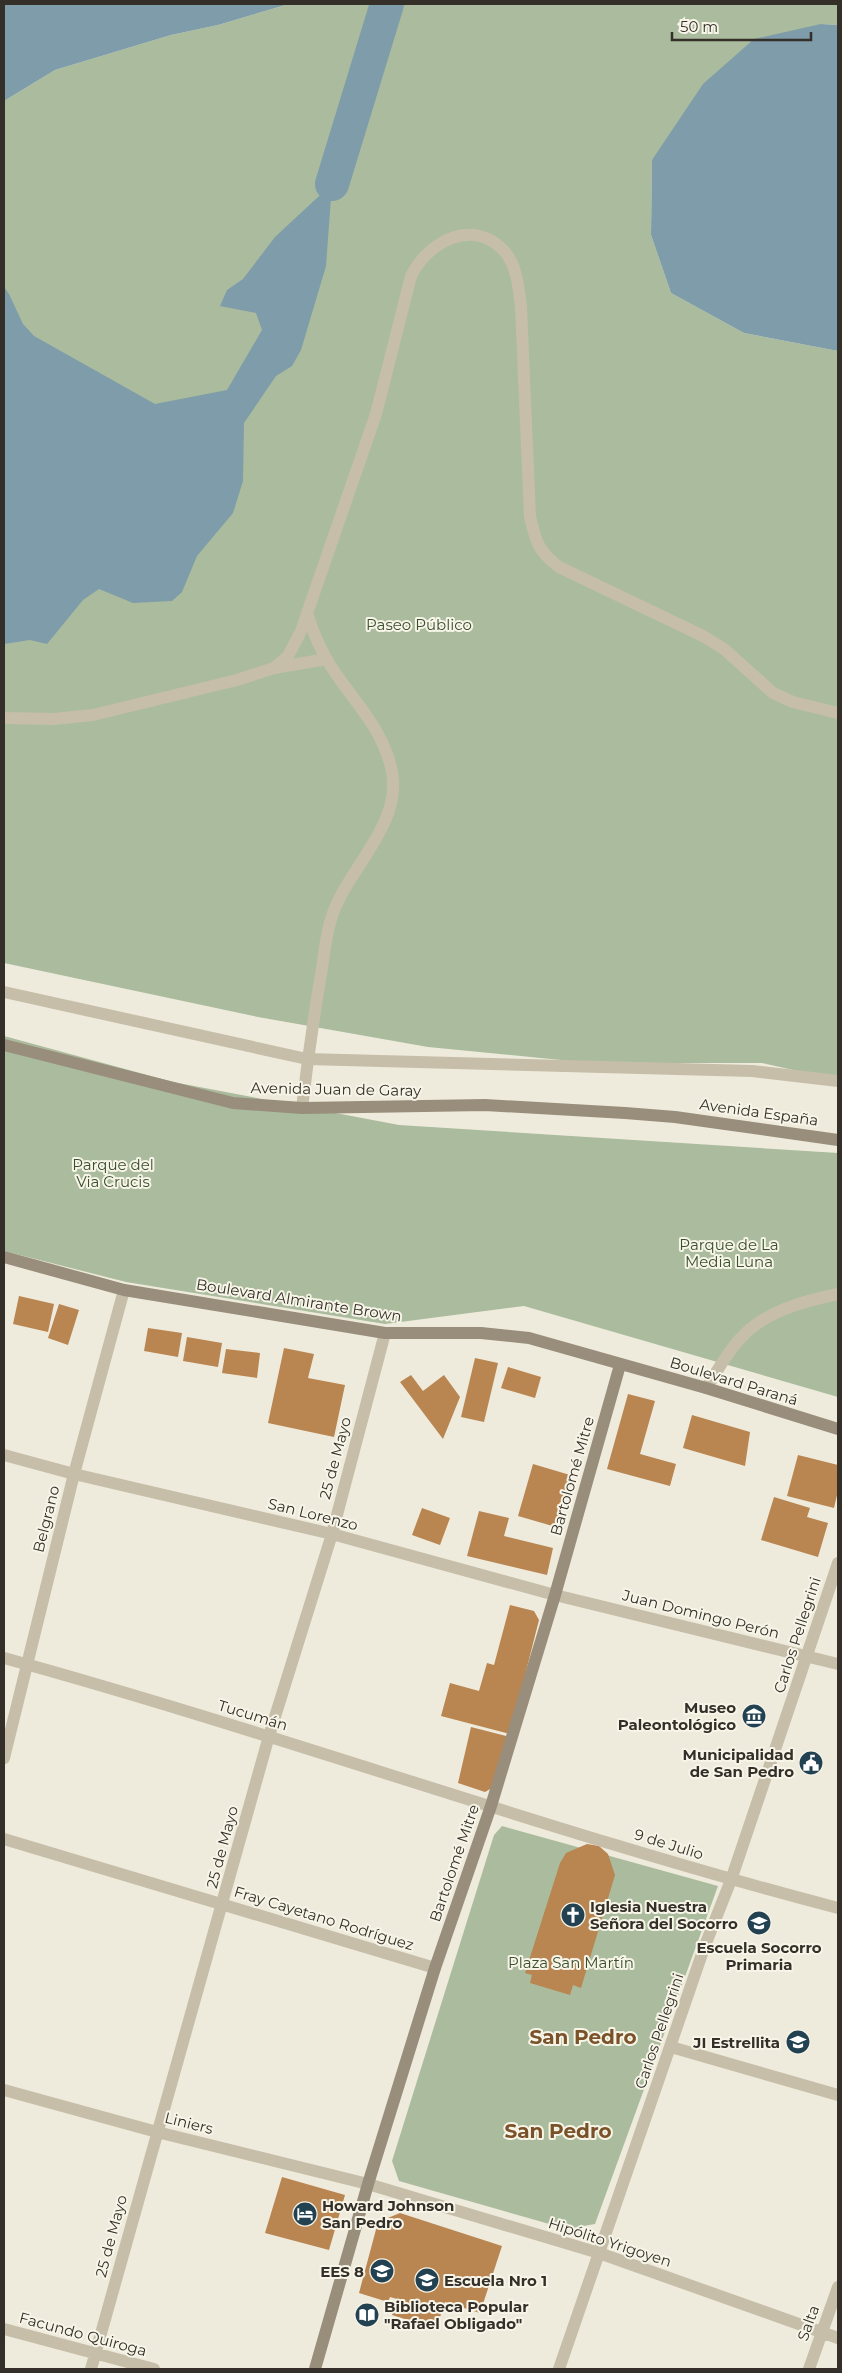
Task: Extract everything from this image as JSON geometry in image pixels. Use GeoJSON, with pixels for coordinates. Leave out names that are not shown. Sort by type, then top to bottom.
{"type":"FeatureCollection","features":[{"type":"Feature","properties":{"kind":"main road","name":"Avenida Juan de Garay"},"geometry":{"type":"LineString","coordinates":[[4,1045],[233,1103],[302,1108],[485,1105],[675,1117]]}},
{"type":"Feature","properties":{"kind":"main road","name":"Avenida España"},"geometry":{"type":"LineString","coordinates":[[675,1117],[838,1140]]}},
{"type":"Feature","properties":{"kind":"main road","name":"Boulevard Almirante Brown"},"geometry":{"type":"LineString","coordinates":[[4,1257],[124,1290],[385,1333],[481,1333],[516,1336],[620,1365]]}},
{"type":"Feature","properties":{"kind":"main road","name":"Boulevard Paraná"},"geometry":{"type":"LineString","coordinates":[[620,1365],[706,1388],[838,1430]]}},
{"type":"Feature","properties":{"kind":"main road","name":"Bartolomé Mitre"},"geometry":{"type":"LineString","coordinates":[[315,2369],[368,2184],[435,1968],[491,1806],[556,1595],[620,1365]]}},
{"type":"Feature","properties":{"kind":"street"},"geometry":{"type":"LineString","coordinates":[[274,668],[288,656],[301,631],[376,414],[410,276],[417,262],[443,240],[459,235],[478,237],[496,244],[506,253],[517,278],[521,307],[530,517],[536,542],[544,556],[559,567],[717,644],[773,693],[793,702],[838,713]]}},
{"type":"Feature","properties":{"kind":"street"},"geometry":{"type":"LineString","coordinates":[[302,1108],[307,1059],[332,916],[359,863],[390,812],[394,794],[392,771],[378,731],[327,660],[315,639],[307,613]]}},
{"type":"Feature","properties":{"kind":"street"},"geometry":{"type":"LineString","coordinates":[[4,718],[54,719],[93,714],[237,680],[274,668],[327,660]]}},
{"type":"Feature","properties":{"kind":"street"},"geometry":{"type":"LineString","coordinates":[[4,992],[307,1059],[752,1071],[838,1081]]}},
{"type":"Feature","properties":{"kind":"street","name":"Belgrano"},"geometry":{"type":"LineString","coordinates":[[4,1758],[74,1474],[124,1290]]}},
{"type":"Feature","properties":{"kind":"street"},"geometry":{"type":"LineString","coordinates":[[706,1388],[739,1340],[764,1319],[800,1303],[838,1294]]}},
{"type":"Feature","properties":{"kind":"street","name":"25 de Mayo"},"geometry":{"type":"LineString","coordinates":[[91,2369],[157,2132],[224,1905],[269,1736],[332,1534],[385,1333]]}},
{"type":"Feature","properties":{"kind":"street","name":"San Lorenzo"},"geometry":{"type":"LineString","coordinates":[[4,1455],[74,1474],[332,1534],[556,1595]]}},
{"type":"Feature","properties":{"kind":"street","name":"Carlos Pellegrini"},"geometry":{"type":"LineString","coordinates":[[559,2369],[704,1948],[731,1880],[808,1657],[838,1563]]}},
{"type":"Feature","properties":{"kind":"street","name":"Juan Domingo Perón"},"geometry":{"type":"LineString","coordinates":[[556,1595],[838,1664]]}},
{"type":"Feature","properties":{"kind":"street","name":"Tucumán"},"geometry":{"type":"LineString","coordinates":[[4,1658],[269,1736],[491,1806]]}},
{"type":"Feature","properties":{"kind":"street","name":"9 de Julio"},"geometry":{"type":"LineString","coordinates":[[491,1806],[731,1880],[838,1908]]}},
{"type":"Feature","properties":{"kind":"street","name":"Fray Cayetano Rodríguez"},"geometry":{"type":"LineString","coordinates":[[4,1839],[435,1968]]}},
{"type":"Feature","properties":{"kind":"street"},"geometry":{"type":"LineString","coordinates":[[671,2047],[838,2096]]}},
{"type":"Feature","properties":{"kind":"street","name":"Liniers"},"geometry":{"type":"LineString","coordinates":[[4,2090],[157,2132],[368,2184]]}},
{"type":"Feature","properties":{"kind":"street","name":"Hipólito Yrigoyen"},"geometry":{"type":"LineString","coordinates":[[368,2184],[599,2253],[838,2338]]}},
{"type":"Feature","properties":{"kind":"street","name":"Salta"},"geometry":{"type":"LineString","coordinates":[[809,2369],[838,2287]]}},
{"type":"Feature","properties":{"kind":"street","name":"Facundo Quiroga"},"geometry":{"type":"LineString","coordinates":[[4,2329],[154,2369]]}},
{"type":"Feature","properties":{"kind":"green space","name":"Paseo Público"},"geometry":{"type":"Polygon","coordinates":[[[289,4],[838,4],[838,25],[821,24],[652,160],[651,235],[671,293],[744,333],[838,351],[838,1080],[762,1063],[591,1063],[428,1047],[258,1017],[4,963],[4,101],[55,70],[171,35],[218,25],[289,4]]]}},
{"type":"Feature","properties":{"kind":"green space"},"geometry":{"type":"Polygon","coordinates":[[[4,1036],[173,1082],[399,1125],[838,1153],[838,1397],[524,1306],[385,1324],[126,1282],[4,1251],[4,1036]]]}},
{"type":"Feature","properties":{"kind":"green space","name":"Plaza San Martín"},"geometry":{"type":"Polygon","coordinates":[[[502,1826],[718,1886],[595,2224],[567,2229],[399,2181],[392,2161],[494,1835],[502,1826]]]}},
{"type":"Feature","properties":{"kind":"water"},"geometry":{"type":"Polygon","coordinates":[[[4,4],[289,4],[218,25],[171,35],[55,70],[4,101],[4,4]]]}},
{"type":"Feature","properties":{"kind":"water"},"geometry":{"type":"Polygon","coordinates":[[[821,24],[838,25],[838,351],[744,333],[671,293],[651,235],[652,160],[703,84],[754,39],[821,24]]]}},
{"type":"Feature","properties":{"kind":"water"},"geometry":{"type":"Polygon","coordinates":[[[332,184],[326,266],[301,350],[292,366],[276,376],[244,423],[243,481],[233,513],[197,556],[182,592],[172,601],[133,603],[99,589],[83,600],[47,644],[30,640],[4,644],[4,287],[23,324],[34,336],[155,404],[227,390],[262,330],[256,313],[220,306],[227,290],[243,279],[275,237],[332,184]]]}},
{"type":"Feature","properties":{"kind":"building"},"geometry":{"type":"Polygon","coordinates":[[[19,1296],[54,1304],[48,1332],[13,1324],[19,1296]]]}},
{"type":"Feature","properties":{"kind":"building"},"geometry":{"type":"Polygon","coordinates":[[[59,1304],[79,1310],[68,1345],[48,1338],[59,1304]]]}},
{"type":"Feature","properties":{"kind":"building"},"geometry":{"type":"Polygon","coordinates":[[[148,1328],[182,1333],[178,1357],[144,1351],[148,1328]]]}},
{"type":"Feature","properties":{"kind":"building"},"geometry":{"type":"Polygon","coordinates":[[[187,1337],[222,1343],[218,1367],[183,1361],[187,1337]]]}},
{"type":"Feature","properties":{"kind":"building"},"geometry":{"type":"Polygon","coordinates":[[[284,1348],[314,1354],[308,1378],[345,1385],[334,1437],[268,1423],[284,1348]]]}},
{"type":"Feature","properties":{"kind":"building"},"geometry":{"type":"Polygon","coordinates":[[[226,1349],[260,1353],[257,1378],[222,1373],[226,1349]]]}},
{"type":"Feature","properties":{"kind":"building"},"geometry":{"type":"Polygon","coordinates":[[[475,1358],[498,1363],[484,1422],[461,1417],[475,1358]]]}},
{"type":"Feature","properties":{"kind":"building"},"geometry":{"type":"Polygon","coordinates":[[[508,1367],[541,1377],[535,1398],[501,1388],[508,1367]]]}},
{"type":"Feature","properties":{"kind":"building"},"geometry":{"type":"Polygon","coordinates":[[[411,1375],[423,1391],[444,1375],[460,1397],[443,1439],[400,1382],[411,1375]]]}},
{"type":"Feature","properties":{"kind":"building"},"geometry":{"type":"Polygon","coordinates":[[[628,1394],[655,1401],[640,1454],[676,1464],[670,1486],[607,1469],[628,1394]]]}},
{"type":"Feature","properties":{"kind":"building"},"geometry":{"type":"Polygon","coordinates":[[[692,1415],[750,1432],[745,1466],[683,1448],[692,1415]]]}},
{"type":"Feature","properties":{"kind":"building"},"geometry":{"type":"Polygon","coordinates":[[[798,1455],[838,1465],[838,1491],[834,1508],[787,1496],[798,1455]]]}},
{"type":"Feature","properties":{"kind":"building"},"geometry":{"type":"Polygon","coordinates":[[[533,1464],[570,1475],[556,1527],[518,1516],[533,1464]]]}},
{"type":"Feature","properties":{"kind":"building"},"geometry":{"type":"Polygon","coordinates":[[[774,1497],[810,1508],[807,1517],[828,1523],[818,1557],[761,1540],[774,1497]]]}},
{"type":"Feature","properties":{"kind":"building"},"geometry":{"type":"Polygon","coordinates":[[[422,1508],[450,1518],[440,1545],[412,1535],[422,1508]]]}},
{"type":"Feature","properties":{"kind":"building"},"geometry":{"type":"Polygon","coordinates":[[[479,1511],[509,1518],[504,1536],[553,1548],[547,1575],[467,1556],[479,1511]]]}},
{"type":"Feature","properties":{"kind":"building"},"geometry":{"type":"Polygon","coordinates":[[[510,1605],[534,1611],[539,1620],[510,1734],[441,1716],[450,1683],[479,1691],[487,1663],[494,1665],[510,1605]]]}},
{"type":"Feature","properties":{"kind":"building"},"geometry":{"type":"Polygon","coordinates":[[[471,1727],[510,1737],[497,1785],[485,1792],[458,1783],[471,1727]]]}},
{"type":"Feature","properties":{"kind":"building"},"geometry":{"type":"Polygon","coordinates":[[[587,1844],[599,1846],[608,1854],[615,1875],[581,1988],[573,1985],[570,1995],[530,1983],[532,1975],[525,1973],[560,1863],[566,1853],[587,1844]]]}},
{"type":"Feature","properties":{"kind":"building","name":"Howard Johnson San Pedro"},"geometry":{"type":"Polygon","coordinates":[[[282,2177],[345,2195],[329,2250],[265,2233],[282,2177]]]}},
{"type":"Feature","properties":{"kind":"building","name":"Escuela Nro 1"},"geometry":{"type":"Polygon","coordinates":[[[400,2213],[502,2246],[480,2313],[445,2302],[436,2329],[392,2315],[397,2299],[390,2297],[388,2302],[359,2293],[378,2222],[400,2213]]]}},
{"type":"Feature","properties":{"kind":"waterway"},"geometry":{"type":"LineString","coordinates":[[332,184],[387,4]]}},
{"type":"Feature","properties":{"kind":"place","name":"Museo Paleontológico"},"geometry":{"type":"Point","coordinates":[754,1716]}},
{"type":"Feature","properties":{"kind":"place","name":"Municipalidad de San Pedro"},"geometry":{"type":"Point","coordinates":[811,1763]}},
{"type":"Feature","properties":{"kind":"place","name":"Iglesia Nuestra Señora del Socorro"},"geometry":{"type":"Point","coordinates":[573,1915]}},
{"type":"Feature","properties":{"kind":"place","name":"Escuela Socorro Primaria"},"geometry":{"type":"Point","coordinates":[759,1923]}},
{"type":"Feature","properties":{"kind":"place","name":"JI Estrellita"},"geometry":{"type":"Point","coordinates":[798,2042]}},
{"type":"Feature","properties":{"kind":"place","name":"Howard Johnson San Pedro"},"geometry":{"type":"Point","coordinates":[305,2214]}},
{"type":"Feature","properties":{"kind":"place","name":"EES 8"},"geometry":{"type":"Point","coordinates":[382,2271]}},
{"type":"Feature","properties":{"kind":"place","name":"Escuela Nro 1"},"geometry":{"type":"Point","coordinates":[427,2280]}},
{"type":"Feature","properties":{"kind":"place","name":"Biblioteca Popular \"Rafael Obligado\""},"geometry":{"type":"Point","coordinates":[367,2315]}},
{"type":"Feature","properties":{"kind":"district","name":"San Pedro"},"geometry":{"type":"Point","coordinates":[583,2037]}},
{"type":"Feature","properties":{"kind":"district","name":"San Pedro"},"geometry":{"type":"Point","coordinates":[558,2131]}},
{"type":"Feature","properties":{"kind":"park label","name":"Parque del Via Crucis"},"geometry":{"type":"Point","coordinates":[113,1172]}},
{"type":"Feature","properties":{"kind":"park label","name":"Parque de La Media Luna"},"geometry":{"type":"Point","coordinates":[729,1252]}}]}
